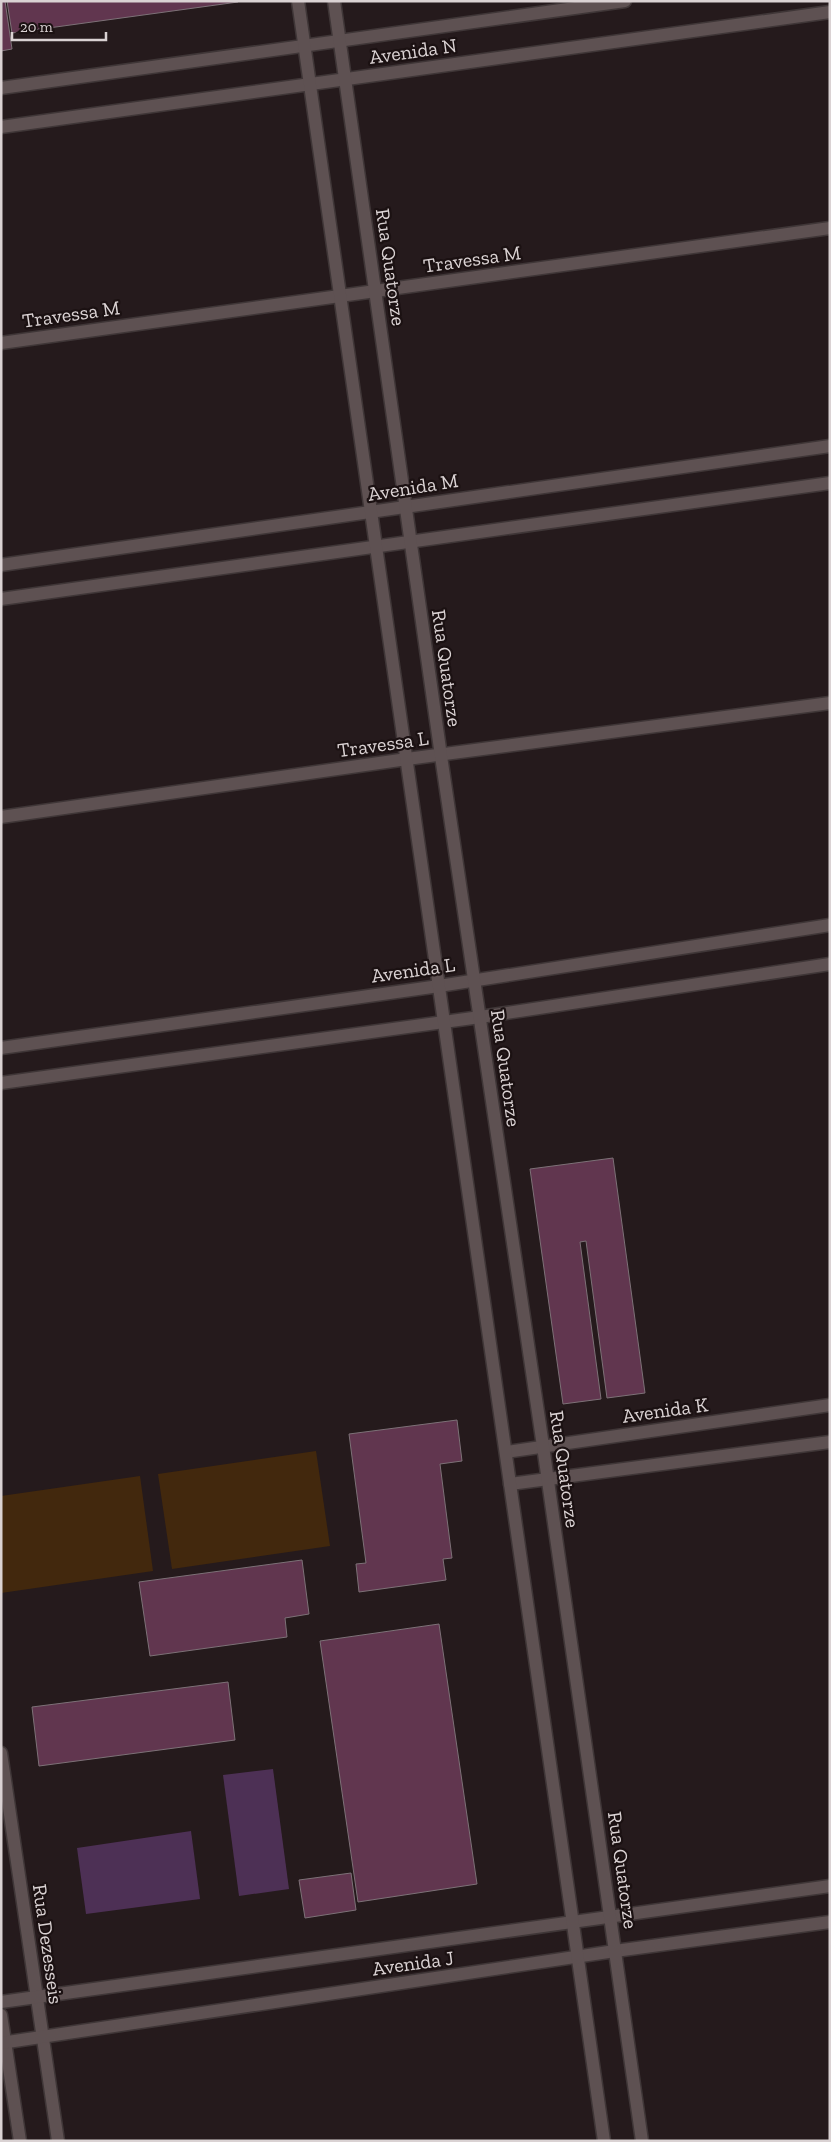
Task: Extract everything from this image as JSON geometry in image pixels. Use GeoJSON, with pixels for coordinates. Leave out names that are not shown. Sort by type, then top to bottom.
{"type":"FeatureCollection","features":[{"type":"Feature","properties":{"kind":"street"},"geometry":{"type":"LineString","coordinates":[[298,1],[604,2141]]}},
{"type":"Feature","properties":{"kind":"street","name":"Rua Quatorze"},"geometry":{"type":"LineString","coordinates":[[334,1],[441,756],[543,1446],[642,2141]]}},
{"type":"Feature","properties":{"kind":"street","name":"Avenida N"},"geometry":{"type":"LineString","coordinates":[[1,88],[625,1]]}},
{"type":"Feature","properties":{"kind":"street","name":"Avenida N"},"geometry":{"type":"LineString","coordinates":[[1,128],[830,12]]}},
{"type":"Feature","properties":{"kind":"street","name":"Travessa M"},"geometry":{"type":"LineString","coordinates":[[1,343],[830,228]]}},
{"type":"Feature","properties":{"kind":"street","name":"Avenida M"},"geometry":{"type":"LineString","coordinates":[[1,565],[830,446]]}},
{"type":"Feature","properties":{"kind":"street"},"geometry":{"type":"LineString","coordinates":[[1,599],[411,540],[830,483]]}},
{"type":"Feature","properties":{"kind":"street","name":"Travessa L"},"geometry":{"type":"LineString","coordinates":[[1,817],[406,759],[441,756],[830,703]]}},
{"type":"Feature","properties":{"kind":"street","name":"Avenida L"},"geometry":{"type":"LineString","coordinates":[[1,1048],[439,986],[830,925]]}},
{"type":"Feature","properties":{"kind":"street"},"geometry":{"type":"LineString","coordinates":[[1,1083],[480,1016],[830,964]]}},
{"type":"Feature","properties":{"kind":"street","name":"Avenida K"},"geometry":{"type":"LineString","coordinates":[[506,1452],[830,1405]]}},
{"type":"Feature","properties":{"kind":"street"},"geometry":{"type":"LineString","coordinates":[[510,1484],[830,1442]]}},
{"type":"Feature","properties":{"kind":"street","name":"Rua Dezesseis"},"geometry":{"type":"LineString","coordinates":[[1,1753],[4,1785],[58,2141]]}},
{"type":"Feature","properties":{"kind":"street","name":"Avenida J"},"geometry":{"type":"LineString","coordinates":[[1,2002],[830,1886]]}},
{"type":"Feature","properties":{"kind":"street","name":"Avenida J"},"geometry":{"type":"LineString","coordinates":[[3,2042],[615,1951],[830,1922]]}},
{"type":"Feature","properties":{"kind":"street"},"geometry":{"type":"LineString","coordinates":[[1,2015],[3,2042],[20,2141]]}},
{"type":"Feature","properties":{"kind":"shaded area"},"geometry":{"type":"Polygon","coordinates":[[[316,1451],[330,1546],[172,1569],[158,1474],[316,1451]]]}},
{"type":"Feature","properties":{"kind":"shaded area"},"geometry":{"type":"Polygon","coordinates":[[[140,1476],[153,1571],[1,1593],[1,1496],[140,1476]]]}},
{"type":"Feature","properties":{"kind":"shaded area"},"geometry":{"type":"Polygon","coordinates":[[[273,1769],[289,1889],[239,1896],[223,1775],[273,1769]]]}},
{"type":"Feature","properties":{"kind":"shaded area"},"geometry":{"type":"Polygon","coordinates":[[[191,1831],[200,1899],[86,1914],[77,1848],[191,1831]]]}},
{"type":"Feature","properties":{"kind":"building"},"geometry":{"type":"Polygon","coordinates":[[[1,1],[5,1],[12,49],[1,51],[1,1]]]}},
{"type":"Feature","properties":{"kind":"building"},"geometry":{"type":"Polygon","coordinates":[[[7,1],[238,1],[238,2],[12,33],[7,1]]]}},
{"type":"Feature","properties":{"kind":"building"},"geometry":{"type":"Polygon","coordinates":[[[613,1158],[645,1393],[607,1398],[586,1241],[580,1242],[601,1399],[563,1404],[530,1169],[613,1158]]]}},
{"type":"Feature","properties":{"kind":"building"},"geometry":{"type":"Polygon","coordinates":[[[457,1420],[462,1461],[440,1464],[452,1558],[443,1559],[446,1580],[359,1592],[356,1564],[366,1563],[349,1434],[457,1420]]]}},
{"type":"Feature","properties":{"kind":"building"},"geometry":{"type":"Polygon","coordinates":[[[302,1560],[309,1614],[285,1618],[287,1637],[150,1656],[139,1582],[302,1560]]]}},
{"type":"Feature","properties":{"kind":"building"},"geometry":{"type":"Polygon","coordinates":[[[439,1624],[477,1884],[358,1902],[320,1641],[439,1624]]]}},
{"type":"Feature","properties":{"kind":"building"},"geometry":{"type":"Polygon","coordinates":[[[228,1682],[235,1740],[39,1766],[32,1707],[228,1682]]]}},
{"type":"Feature","properties":{"kind":"building"},"geometry":{"type":"Polygon","coordinates":[[[351,1873],[356,1910],[305,1918],[299,1880],[351,1873]]]}}]}
